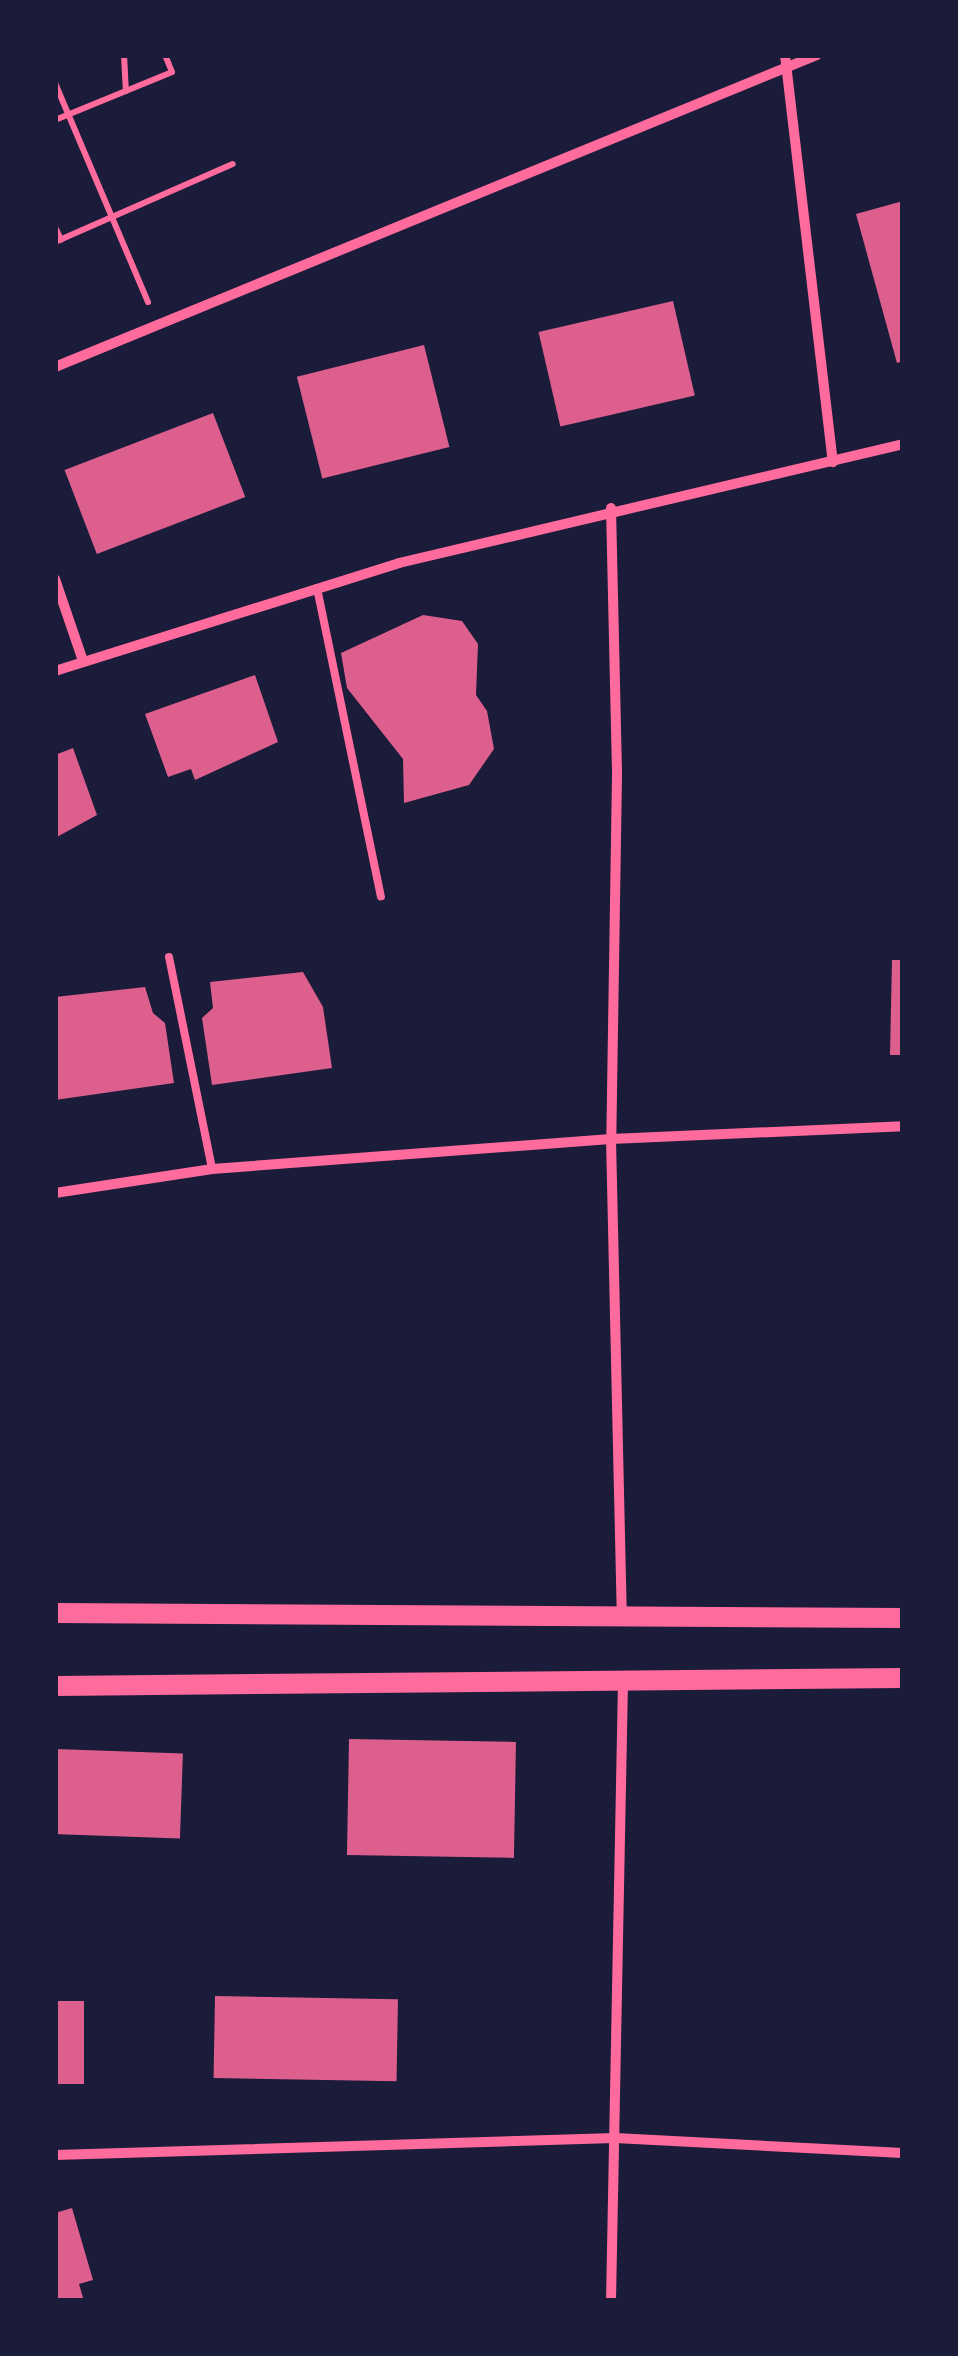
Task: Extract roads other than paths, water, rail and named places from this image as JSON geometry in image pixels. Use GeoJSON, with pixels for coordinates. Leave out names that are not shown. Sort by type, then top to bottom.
{"type":"FeatureCollection","features":[{"type":"Feature","properties":{"kind":"main road"},"geometry":{"type":"LineString","coordinates":[[55,1613],[622,1612],[903,1618]]}},
{"type":"Feature","properties":{"kind":"main road"},"geometry":{"type":"LineString","coordinates":[[55,1686],[903,1678]]}},
{"type":"Feature","properties":{"kind":"street"},"geometry":{"type":"LineString","coordinates":[[55,367],[787,60],[817,55]]}},
{"type":"Feature","properties":{"kind":"street"},"geometry":{"type":"LineString","coordinates":[[787,60],[833,462]]}},
{"type":"Feature","properties":{"kind":"street"},"geometry":{"type":"LineString","coordinates":[[55,671],[317,588],[611,508],[903,444]]}},
{"type":"Feature","properties":{"kind":"street"},"geometry":{"type":"LineString","coordinates":[[611,508],[617,775],[612,1139],[622,1612]]}},
{"type":"Feature","properties":{"kind":"street"},"geometry":{"type":"LineString","coordinates":[[55,580],[83,661]]}},
{"type":"Feature","properties":{"kind":"street"},"geometry":{"type":"LineString","coordinates":[[55,1193],[212,1169],[612,1139],[903,1126]]}},
{"type":"Feature","properties":{"kind":"street"},"geometry":{"type":"LineString","coordinates":[[611,2301],[623,1678]]}},
{"type":"Feature","properties":{"kind":"street"},"geometry":{"type":"LineString","coordinates":[[55,2155],[615,2138],[903,2153]]}},
{"type":"Feature","properties":{"kind":"lane"},"geometry":{"type":"LineString","coordinates":[[317,588],[382,896]]}},
{"type":"Feature","properties":{"kind":"lane"},"geometry":{"type":"LineString","coordinates":[[169,957],[212,1169]]}}]}
